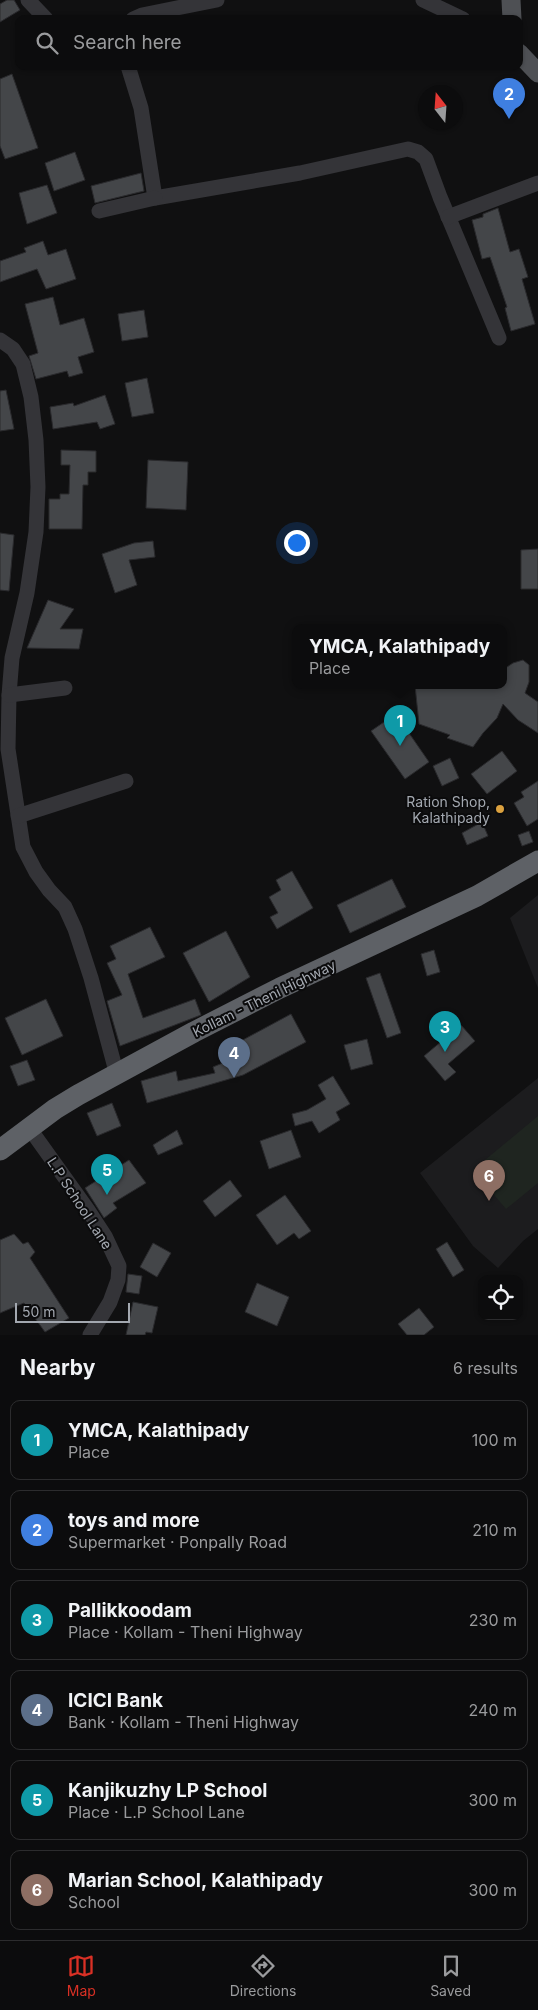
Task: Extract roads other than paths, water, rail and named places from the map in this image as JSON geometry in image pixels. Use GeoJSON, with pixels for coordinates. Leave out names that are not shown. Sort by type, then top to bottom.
{"type":"FeatureCollection","features":[{"type":"Feature","properties":{"kind":"highway","name":"Kollam - Theni Highway"},"geometry":{"type":"LineString","coordinates":[[0,1150],[55,1109],[117,1075],[280,988],[477,896],[538,861]]}},
{"type":"Feature","properties":{"kind":"main road"},"geometry":{"type":"LineString","coordinates":[[510,0],[512,15]]}},
{"type":"Feature","properties":{"kind":"main road"},"geometry":{"type":"LineString","coordinates":[[523,57],[538,73]]}},
{"type":"Feature","properties":{"kind":"street"},"geometry":{"type":"LineString","coordinates":[[28,0],[42,15]]}},
{"type":"Feature","properties":{"kind":"street"},"geometry":{"type":"LineString","coordinates":[[423,0],[455,15]]}},
{"type":"Feature","properties":{"kind":"street"},"geometry":{"type":"LineString","coordinates":[[142,15],[210,1]]}},
{"type":"Feature","properties":{"kind":"street"},"geometry":{"type":"LineString","coordinates":[[129,70],[141,108],[155,198]]}},
{"type":"Feature","properties":{"kind":"street"},"geometry":{"type":"LineString","coordinates":[[99,212],[155,198],[300,173],[408,149],[418,152],[426,159],[448,217],[499,338]]}},
{"type":"Feature","properties":{"kind":"street"},"geometry":{"type":"LineString","coordinates":[[448,217],[538,183]]}},
{"type":"Feature","properties":{"kind":"street"},"geometry":{"type":"LineString","coordinates":[[0,340],[13,349],[22,364],[31,397],[36,440],[38,487],[36,532],[27,593],[12,658],[4,750],[23,847],[48,890],[65,907],[75,929],[91,978],[117,1075]]}},
{"type":"Feature","properties":{"kind":"street"},"geometry":{"type":"LineString","coordinates":[[9,695],[65,688]]}},
{"type":"Feature","properties":{"kind":"street"},"geometry":{"type":"LineString","coordinates":[[18,816],[126,781]]}},
{"type":"Feature","properties":{"kind":"street","name":"L.P School Lane"},"geometry":{"type":"LineString","coordinates":[[30,1129],[105,1236],[119,1266],[118,1280],[110,1302],[90,1335]]}},
{"type":"Feature","properties":{"kind":"place","name":"toys and more"},"geometry":{"type":"Point","coordinates":[509,119]}},
{"type":"Feature","properties":{"kind":"place","name":"YMCA, Kalathipady"},"geometry":{"type":"Point","coordinates":[400,746]}},
{"type":"Feature","properties":{"kind":"place","name":"Ration Shop, Kalathipady"},"geometry":{"type":"Point","coordinates":[500,809]}},
{"type":"Feature","properties":{"kind":"place","name":"Pallikkoodam"},"geometry":{"type":"Point","coordinates":[445,1052]}},
{"type":"Feature","properties":{"kind":"place","name":"ICICI Bank"},"geometry":{"type":"Point","coordinates":[234,1078]}},
{"type":"Feature","properties":{"kind":"place","name":"Kanjikuzhy LP School"},"geometry":{"type":"Point","coordinates":[107,1195]}},
{"type":"Feature","properties":{"kind":"place","name":"Marian School, Kalathipady"},"geometry":{"type":"Point","coordinates":[489,1201]}}]}
